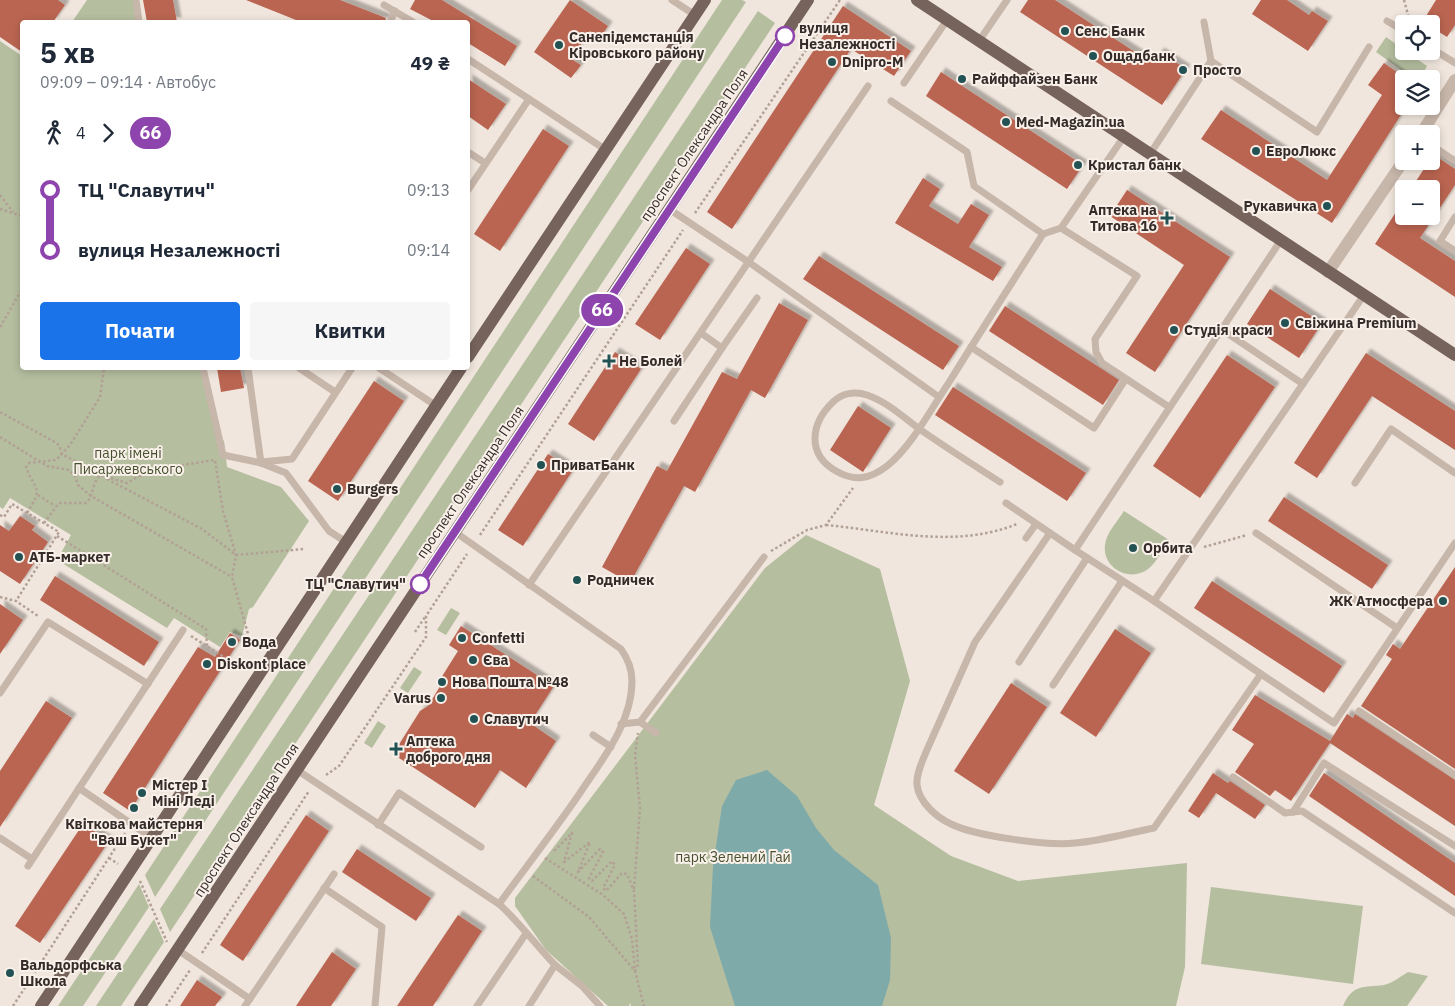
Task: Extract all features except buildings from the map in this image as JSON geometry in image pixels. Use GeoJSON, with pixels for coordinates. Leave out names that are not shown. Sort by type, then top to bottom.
{"type":"FeatureCollection","features":[{"type":"Feature","properties":{"kind":"main road"},"geometry":{"type":"LineString","coordinates":[[470,354],[705,0]]}},
{"type":"Feature","properties":{"kind":"main road"},"geometry":{"type":"LineString","coordinates":[[916,0],[1455,355]]}},
{"type":"Feature","properties":{"kind":"main road","name":"проспект Олександра Поля"},"geometry":{"type":"LineString","coordinates":[[140,1006],[173,946],[297,770],[669,210],[805,1]]}},
{"type":"Feature","properties":{"kind":"main road"},"geometry":{"type":"LineString","coordinates":[[41,1006],[460,370]]}},
{"type":"Feature","properties":{"kind":"street"},"geometry":{"type":"LineString","coordinates":[[1427,125],[1455,80]]}},
{"type":"Feature","properties":{"kind":"street"},"geometry":{"type":"LineString","coordinates":[[1328,272],[1397,170]]}},
{"type":"Feature","properties":{"kind":"lane"},"geometry":{"type":"LineString","coordinates":[[136,0],[139,20]]}},
{"type":"Feature","properties":{"kind":"lane"},"geometry":{"type":"LineString","coordinates":[[672,0],[695,15]]}},
{"type":"Feature","properties":{"kind":"lane"},"geometry":{"type":"LineString","coordinates":[[979,41],[1007,0]]}},
{"type":"Feature","properties":{"kind":"lane"},"geometry":{"type":"LineString","coordinates":[[384,4],[410,20]]}},
{"type":"Feature","properties":{"kind":"lane"},"geometry":{"type":"LineString","coordinates":[[391,20],[395,11]]}},
{"type":"Feature","properties":{"kind":"lane"},"geometry":{"type":"LineString","coordinates":[[904,83],[947,20]]}},
{"type":"Feature","properties":{"kind":"lane"},"geometry":{"type":"LineString","coordinates":[[1387,21],[1395,26]]}},
{"type":"Feature","properties":{"kind":"lane"},"geometry":{"type":"LineString","coordinates":[[1150,154],[1211,62],[1204,22]]}},
{"type":"Feature","properties":{"kind":"lane"},"geometry":{"type":"LineString","coordinates":[[1211,62],[1317,132],[1369,47]]}},
{"type":"Feature","properties":{"kind":"lane"},"geometry":{"type":"LineString","coordinates":[[1440,54],[1455,63]]}},
{"type":"Feature","properties":{"kind":"lane"},"geometry":{"type":"LineString","coordinates":[[470,59],[606,150]]}},
{"type":"Feature","properties":{"kind":"lane"},"geometry":{"type":"LineString","coordinates":[[530,584],[750,263],[868,86]]}},
{"type":"Feature","properties":{"kind":"lane"},"geometry":{"type":"LineString","coordinates":[[470,187],[529,99]]}},
{"type":"Feature","properties":{"kind":"lane"},"geometry":{"type":"LineString","coordinates":[[891,101],[968,152],[974,186],[1043,234]]}},
{"type":"Feature","properties":{"kind":"lane"},"geometry":{"type":"LineString","coordinates":[[1000,482],[919,428],[885,403],[866,395],[851,393],[839,396],[826,408],[818,421],[814,435],[815,445],[830,468],[843,476],[859,480],[889,465],[919,428],[939,398],[1043,234],[1061,228],[1123,138]]}},
{"type":"Feature","properties":{"kind":"lane"},"geometry":{"type":"LineString","coordinates":[[1440,151],[1455,162]]}},
{"type":"Feature","properties":{"kind":"lane"},"geometry":{"type":"LineString","coordinates":[[470,153],[485,163]]}},
{"type":"Feature","properties":{"kind":"lane"},"geometry":{"type":"LineString","coordinates":[[669,210],[750,263],[939,398]]}},
{"type":"Feature","properties":{"kind":"lane"},"geometry":{"type":"LineString","coordinates":[[1455,217],[1440,241],[1455,251]]}},
{"type":"Feature","properties":{"kind":"lane"},"geometry":{"type":"LineString","coordinates":[[1061,228],[1136,276],[1095,339],[1096,352],[1102,363],[1125,380],[1169,407]]}},
{"type":"Feature","properties":{"kind":"lane"},"geometry":{"type":"LineString","coordinates":[[1075,550],[1281,240]]}},
{"type":"Feature","properties":{"kind":"lane"},"geometry":{"type":"LineString","coordinates":[[1154,601],[1364,295]]}},
{"type":"Feature","properties":{"kind":"lane"},"geometry":{"type":"LineString","coordinates":[[674,421],[757,298]]}},
{"type":"Feature","properties":{"kind":"lane"},"geometry":{"type":"LineString","coordinates":[[1221,329],[1303,384]]}},
{"type":"Feature","properties":{"kind":"lane"},"geometry":{"type":"LineString","coordinates":[[701,334],[722,348]]}},
{"type":"Feature","properties":{"kind":"lane"},"geometry":{"type":"LineString","coordinates":[[971,347],[1094,428],[1125,380]]}},
{"type":"Feature","properties":{"kind":"lane"},"geometry":{"type":"LineString","coordinates":[[203,370],[223,455],[261,462],[286,473],[329,531],[346,542]]}},
{"type":"Feature","properties":{"kind":"lane"},"geometry":{"type":"LineString","coordinates":[[248,370],[261,462]]}},
{"type":"Feature","properties":{"kind":"lane"},"geometry":{"type":"LineString","coordinates":[[302,370],[335,392]]}},
{"type":"Feature","properties":{"kind":"lane"},"geometry":{"type":"LineString","coordinates":[[261,462],[292,459],[351,370]]}},
{"type":"Feature","properties":{"kind":"lane"},"geometry":{"type":"LineString","coordinates":[[382,370],[436,405]]}},
{"type":"Feature","properties":{"kind":"lane"},"geometry":{"type":"LineString","coordinates":[[1355,483],[1391,429],[1455,472]]}},
{"type":"Feature","properties":{"kind":"lane"},"geometry":{"type":"LineString","coordinates":[[1006,503],[1334,723],[1455,543]]}},
{"type":"Feature","properties":{"kind":"lane"},"geometry":{"type":"LineString","coordinates":[[1026,538],[1036,524]]}},
{"type":"Feature","properties":{"kind":"lane"},"geometry":{"type":"LineString","coordinates":[[455,532],[621,649],[628,658],[632,680],[628,706],[611,747],[544,845],[499,904]]}},
{"type":"Feature","properties":{"kind":"lane"},"geometry":{"type":"LineString","coordinates":[[1050,533],[975,642],[926,752],[919,770],[917,784],[923,800],[935,814],[951,824],[967,830],[1041,844],[1075,843],[1154,828],[1261,674]]}},
{"type":"Feature","properties":{"kind":"lane"},"geometry":{"type":"LineString","coordinates":[[1256,533],[1397,628]]}},
{"type":"Feature","properties":{"kind":"lane"},"geometry":{"type":"LineString","coordinates":[[640,722],[764,557]]}},
{"type":"Feature","properties":{"kind":"lane"},"geometry":{"type":"LineString","coordinates":[[1019,662],[1087,558]]}},
{"type":"Feature","properties":{"kind":"lane"},"geometry":{"type":"LineString","coordinates":[[1053,685],[1122,581]]}},
{"type":"Feature","properties":{"kind":"lane"},"geometry":{"type":"LineString","coordinates":[[0,693],[48,622],[148,684]]}},
{"type":"Feature","properties":{"kind":"lane"},"geometry":{"type":"LineString","coordinates":[[28,866],[183,630]]}},
{"type":"Feature","properties":{"kind":"lane"},"geometry":{"type":"LineString","coordinates":[[1359,711],[1455,774]]}},
{"type":"Feature","properties":{"kind":"lane"},"geometry":{"type":"LineString","coordinates":[[621,724],[640,722],[656,733]]}},
{"type":"Feature","properties":{"kind":"lane"},"geometry":{"type":"LineString","coordinates":[[593,735],[611,747]]}},
{"type":"Feature","properties":{"kind":"lane"},"geometry":{"type":"LineString","coordinates":[[1293,812],[1324,763],[1455,846]]}},
{"type":"Feature","properties":{"kind":"lane"},"geometry":{"type":"LineString","coordinates":[[297,770],[499,904],[555,965],[582,986],[600,1006]]}},
{"type":"Feature","properties":{"kind":"lane"},"geometry":{"type":"LineString","coordinates":[[1233,777],[1285,813],[1302,811],[1455,913]]}},
{"type":"Feature","properties":{"kind":"lane"},"geometry":{"type":"LineString","coordinates":[[79,788],[152,838]]}},
{"type":"Feature","properties":{"kind":"lane"},"geometry":{"type":"LineString","coordinates":[[378,825],[399,793],[481,847]]}},
{"type":"Feature","properties":{"kind":"lane"},"geometry":{"type":"LineString","coordinates":[[0,838],[32,858]]}},
{"type":"Feature","properties":{"kind":"lane"},"geometry":{"type":"LineString","coordinates":[[245,1006],[334,874]]}},
{"type":"Feature","properties":{"kind":"lane"},"geometry":{"type":"LineString","coordinates":[[324,888],[382,927],[375,1006]]}},
{"type":"Feature","properties":{"kind":"lane"},"geometry":{"type":"LineString","coordinates":[[477,1006],[526,935]]}},
{"type":"Feature","properties":{"kind":"lane"},"geometry":{"type":"LineString","coordinates":[[173,946],[250,999]]}},
{"type":"Feature","properties":{"kind":"lane"},"geometry":{"type":"LineString","coordinates":[[529,1006],[555,965]]}},
{"type":"Feature","properties":{"kind":"path"},"geometry":{"type":"LineString","coordinates":[[415,632],[840,0]]}},
{"type":"Feature","properties":{"kind":"path"},"geometry":{"type":"LineString","coordinates":[[1404,0],[1408,15]]}},
{"type":"Feature","properties":{"kind":"path"},"geometry":{"type":"LineString","coordinates":[[0,195],[13,212]]}},
{"type":"Feature","properties":{"kind":"path"},"geometry":{"type":"LineString","coordinates":[[0,209],[20,215]]}},
{"type":"Feature","properties":{"kind":"path"},"geometry":{"type":"LineString","coordinates":[[0,327],[20,292]]}},
{"type":"Feature","properties":{"kind":"path"},"geometry":{"type":"LineString","coordinates":[[27,513],[38,495],[37,486],[31,480],[26,467],[29,463],[56,460],[70,445],[100,397],[104,370]]}},
{"type":"Feature","properties":{"kind":"path"},"geometry":{"type":"LineString","coordinates":[[0,412],[59,445],[62,454],[202,529],[236,555],[304,549]]}},
{"type":"Feature","properties":{"kind":"path"},"geometry":{"type":"LineString","coordinates":[[0,437],[43,462],[46,466],[53,468],[62,467],[69,470],[75,476],[78,485],[92,496],[232,577]]}},
{"type":"Feature","properties":{"kind":"path"},"geometry":{"type":"LineString","coordinates":[[100,475],[128,484],[150,470],[215,460],[223,462]]}},
{"type":"Feature","properties":{"kind":"path"},"geometry":{"type":"LineString","coordinates":[[215,460],[224,511],[236,555],[232,577],[248,634]]}},
{"type":"Feature","properties":{"kind":"path"},"geometry":{"type":"LineString","coordinates":[[44,523],[55,506],[64,502],[86,503],[92,496],[93,484],[100,475]]}},
{"type":"Feature","properties":{"kind":"path"},"geometry":{"type":"LineString","coordinates":[[826,525],[859,480]]}},
{"type":"Feature","properties":{"kind":"path"},"geometry":{"type":"LineString","coordinates":[[38,495],[55,506]]}},
{"type":"Feature","properties":{"kind":"path"},"geometry":{"type":"LineString","coordinates":[[0,515],[4,517],[12,504],[59,532],[16,601]]}},
{"type":"Feature","properties":{"kind":"path"},"geometry":{"type":"LineString","coordinates":[[764,557],[806,530],[826,525],[895,535],[972,536],[1002,530],[1029,519]]}},
{"type":"Feature","properties":{"kind":"path"},"geometry":{"type":"LineString","coordinates":[[1187,552],[1256,533]]}},
{"type":"Feature","properties":{"kind":"path"},"geometry":{"type":"LineString","coordinates":[[56,536],[206,629],[207,646]]}},
{"type":"Feature","properties":{"kind":"path"},"geometry":{"type":"LineString","coordinates":[[0,597],[16,601],[48,622]]}},
{"type":"Feature","properties":{"kind":"path"},"geometry":{"type":"LineString","coordinates":[[166,1006],[315,783],[340,766],[426,637],[426,616]]}},
{"type":"Feature","properties":{"kind":"path"},"geometry":{"type":"LineString","coordinates":[[183,630],[236,665]]}},
{"type":"Feature","properties":{"kind":"path"},"geometry":{"type":"LineString","coordinates":[[635,971],[638,965],[634,891],[640,808],[636,754],[640,722]]}},
{"type":"Feature","properties":{"kind":"path"},"geometry":{"type":"LineString","coordinates":[[13,1006],[132,824]]}},
{"type":"Feature","properties":{"kind":"path"},"geometry":{"type":"LineString","coordinates":[[544,845],[554,851],[572,833],[564,862],[590,842],[578,872],[600,849],[603,852],[589,878],[592,881],[612,861],[615,864],[603,888],[606,891],[622,873],[627,874],[634,891]]}},
{"type":"Feature","properties":{"kind":"path"},"geometry":{"type":"LineString","coordinates":[[109,858],[139,878],[173,946]]}},
{"type":"Feature","properties":{"kind":"path"},"geometry":{"type":"LineString","coordinates":[[546,859],[602,895],[624,914],[632,939],[635,971],[644,1006]]}},
{"type":"Feature","properties":{"kind":"path"},"geometry":{"type":"LineString","coordinates":[[541,880],[589,917],[635,971]]}},
{"type":"Feature","properties":{"kind":"green space"},"geometry":{"type":"Polygon","coordinates":[[[87,0],[135,0],[140,20],[73,20],[87,0]]]}},
{"type":"Feature","properties":{"kind":"green space"},"geometry":{"type":"Polygon","coordinates":[[[722,0],[742,0],[746,2],[155,897],[145,875],[722,0]]]}},
{"type":"Feature","properties":{"kind":"green space"},"geometry":{"type":"Polygon","coordinates":[[[758,11],[775,23],[170,932],[160,909],[758,11]]]}},
{"type":"Feature","properties":{"kind":"green space"},"geometry":{"type":"Polygon","coordinates":[[[1386,37],[1395,43],[1395,60],[1419,60],[1427,66],[1425,70],[1401,70],[1376,52],[1386,37]]]}},
{"type":"Feature","properties":{"kind":"green space","name":"парк імені Писаржевського"},"geometry":{"type":"Polygon","coordinates":[[[0,41],[20,55],[20,370],[206,370],[219,436],[224,441],[227,467],[281,487],[309,521],[253,607],[249,609],[242,636],[230,632],[220,647],[174,618],[167,628],[57,560],[71,535],[10,498],[3,509],[0,507],[0,41]]]}},
{"type":"Feature","properties":{"kind":"green space"},"geometry":{"type":"Polygon","coordinates":[[[1124,511],[1169,540],[1154,563],[1141,573],[1126,574],[1119,571],[1108,560],[1105,553],[1108,536],[1124,511]]]}},
{"type":"Feature","properties":{"kind":"green space","name":"парк Зелений Гай"},"geometry":{"type":"Polygon","coordinates":[[[806,535],[880,569],[910,681],[874,805],[951,856],[1018,881],[1187,863],[1185,967],[1176,1006],[631,1006],[630,1003],[629,1006],[608,1006],[546,950],[515,906],[515,898],[765,568],[806,535]]]}},
{"type":"Feature","properties":{"kind":"green space"},"geometry":{"type":"Polygon","coordinates":[[[451,608],[460,613],[446,635],[437,630],[451,608]]]}},
{"type":"Feature","properties":{"kind":"green space"},"geometry":{"type":"Polygon","coordinates":[[[414,667],[422,672],[408,693],[400,688],[414,667]]]}},
{"type":"Feature","properties":{"kind":"green space"},"geometry":{"type":"Polygon","coordinates":[[[378,721],[386,726],[372,748],[364,743],[378,721]]]}},
{"type":"Feature","properties":{"kind":"green space"},"geometry":{"type":"Polygon","coordinates":[[[139,884],[149,907],[83,1006],[58,1006],[139,884]]]}},
{"type":"Feature","properties":{"kind":"green space"},"geometry":{"type":"Polygon","coordinates":[[[1211,887],[1363,906],[1353,984],[1201,964],[1211,887]]]}},
{"type":"Feature","properties":{"kind":"green space"},"geometry":{"type":"Polygon","coordinates":[[[154,919],[164,942],[121,1006],[96,1006],[154,919]]]}},
{"type":"Feature","properties":{"kind":"green space"},"geometry":{"type":"Polygon","coordinates":[[[1408,972],[1428,976],[1407,1006],[1343,1006],[1355,990],[1387,984],[1408,972]]]}},
{"type":"Feature","properties":{"kind":"water"},"geometry":{"type":"Polygon","coordinates":[[[767,770],[797,796],[816,828],[834,850],[878,885],[891,938],[890,980],[882,1006],[735,1006],[710,927],[713,866],[722,806],[736,780],[767,770]]]}},
{"type":"Feature","properties":{"kind":"bus line","name":"66"},"geometry":{"type":"LineString","coordinates":[[420,584],[785,36]]}},
{"type":"Feature","properties":{"kind":"place","name":"Сенс Банк"},"geometry":{"type":"Point","coordinates":[1065,31]}},
{"type":"Feature","properties":{"kind":"place","name":"вулиця Незалежності"},"geometry":{"type":"Point","coordinates":[785,36]}},
{"type":"Feature","properties":{"kind":"place","name":"Санепідемстанція Кіровського району"},"geometry":{"type":"Point","coordinates":[559,45]}},
{"type":"Feature","properties":{"kind":"place","name":"Ощадбанк"},"geometry":{"type":"Point","coordinates":[1093,56]}},
{"type":"Feature","properties":{"kind":"place","name":"Dnipro-M"},"geometry":{"type":"Point","coordinates":[832,62]}},
{"type":"Feature","properties":{"kind":"place","name":"Просто"},"geometry":{"type":"Point","coordinates":[1183,70]}},
{"type":"Feature","properties":{"kind":"place","name":"Райффайзен Банк"},"geometry":{"type":"Point","coordinates":[962,79]}},
{"type":"Feature","properties":{"kind":"place","name":"Med-Magazin.ua"},"geometry":{"type":"Point","coordinates":[1006,122]}},
{"type":"Feature","properties":{"kind":"place","name":"ЕвроЛюкс"},"geometry":{"type":"Point","coordinates":[1256,151]}},
{"type":"Feature","properties":{"kind":"place","name":"Кристал банк"},"geometry":{"type":"Point","coordinates":[1078,165]}},
{"type":"Feature","properties":{"kind":"place","name":"Рукавичка"},"geometry":{"type":"Point","coordinates":[1327,206]}},
{"type":"Feature","properties":{"kind":"place","name":"Аптека на Титова 16"},"geometry":{"type":"Point","coordinates":[1167,218]}},
{"type":"Feature","properties":{"kind":"place","name":"Свіжина Premium"},"geometry":{"type":"Point","coordinates":[1285,323]}},
{"type":"Feature","properties":{"kind":"place","name":"Студія краси"},"geometry":{"type":"Point","coordinates":[1174,330]}},
{"type":"Feature","properties":{"kind":"place","name":"Не Болей"},"geometry":{"type":"Point","coordinates":[609,361]}},
{"type":"Feature","properties":{"kind":"place","name":"ПриватБанк"},"geometry":{"type":"Point","coordinates":[541,465]}},
{"type":"Feature","properties":{"kind":"place","name":"Burgers"},"geometry":{"type":"Point","coordinates":[337,489]}},
{"type":"Feature","properties":{"kind":"place","name":"Орбита"},"geometry":{"type":"Point","coordinates":[1133,548]}},
{"type":"Feature","properties":{"kind":"place","name":"АТБ-маркет"},"geometry":{"type":"Point","coordinates":[19,557]}},
{"type":"Feature","properties":{"kind":"place","name":"Родничек"},"geometry":{"type":"Point","coordinates":[577,580]}},
{"type":"Feature","properties":{"kind":"place","name":"ТЦ \"Славутич\""},"geometry":{"type":"Point","coordinates":[420,584]}},
{"type":"Feature","properties":{"kind":"place","name":"ЖК Атмосфера"},"geometry":{"type":"Point","coordinates":[1443,601]}},
{"type":"Feature","properties":{"kind":"place","name":"Confetti"},"geometry":{"type":"Point","coordinates":[462,638]}},
{"type":"Feature","properties":{"kind":"place","name":"Вода"},"geometry":{"type":"Point","coordinates":[232,642]}},
{"type":"Feature","properties":{"kind":"place","name":"Єва"},"geometry":{"type":"Point","coordinates":[473,660]}},
{"type":"Feature","properties":{"kind":"place","name":"Diskont place"},"geometry":{"type":"Point","coordinates":[207,664]}},
{"type":"Feature","properties":{"kind":"place","name":"Нова Пошта №48"},"geometry":{"type":"Point","coordinates":[442,682]}},
{"type":"Feature","properties":{"kind":"place","name":"Varus"},"geometry":{"type":"Point","coordinates":[441,698]}},
{"type":"Feature","properties":{"kind":"place","name":"Славутич"},"geometry":{"type":"Point","coordinates":[474,719]}},
{"type":"Feature","properties":{"kind":"place","name":"Аптека доброго дня"},"geometry":{"type":"Point","coordinates":[396,749]}},
{"type":"Feature","properties":{"kind":"place","name":"Містер І Міні Леді"},"geometry":{"type":"Point","coordinates":[142,793]}},
{"type":"Feature","properties":{"kind":"place","name":"Квіткова майстерня \"Ваш Букет\""},"geometry":{"type":"Point","coordinates":[134,808]}},
{"type":"Feature","properties":{"kind":"place","name":"Вальдорфська Школа"},"geometry":{"type":"Point","coordinates":[10,973]}}]}
